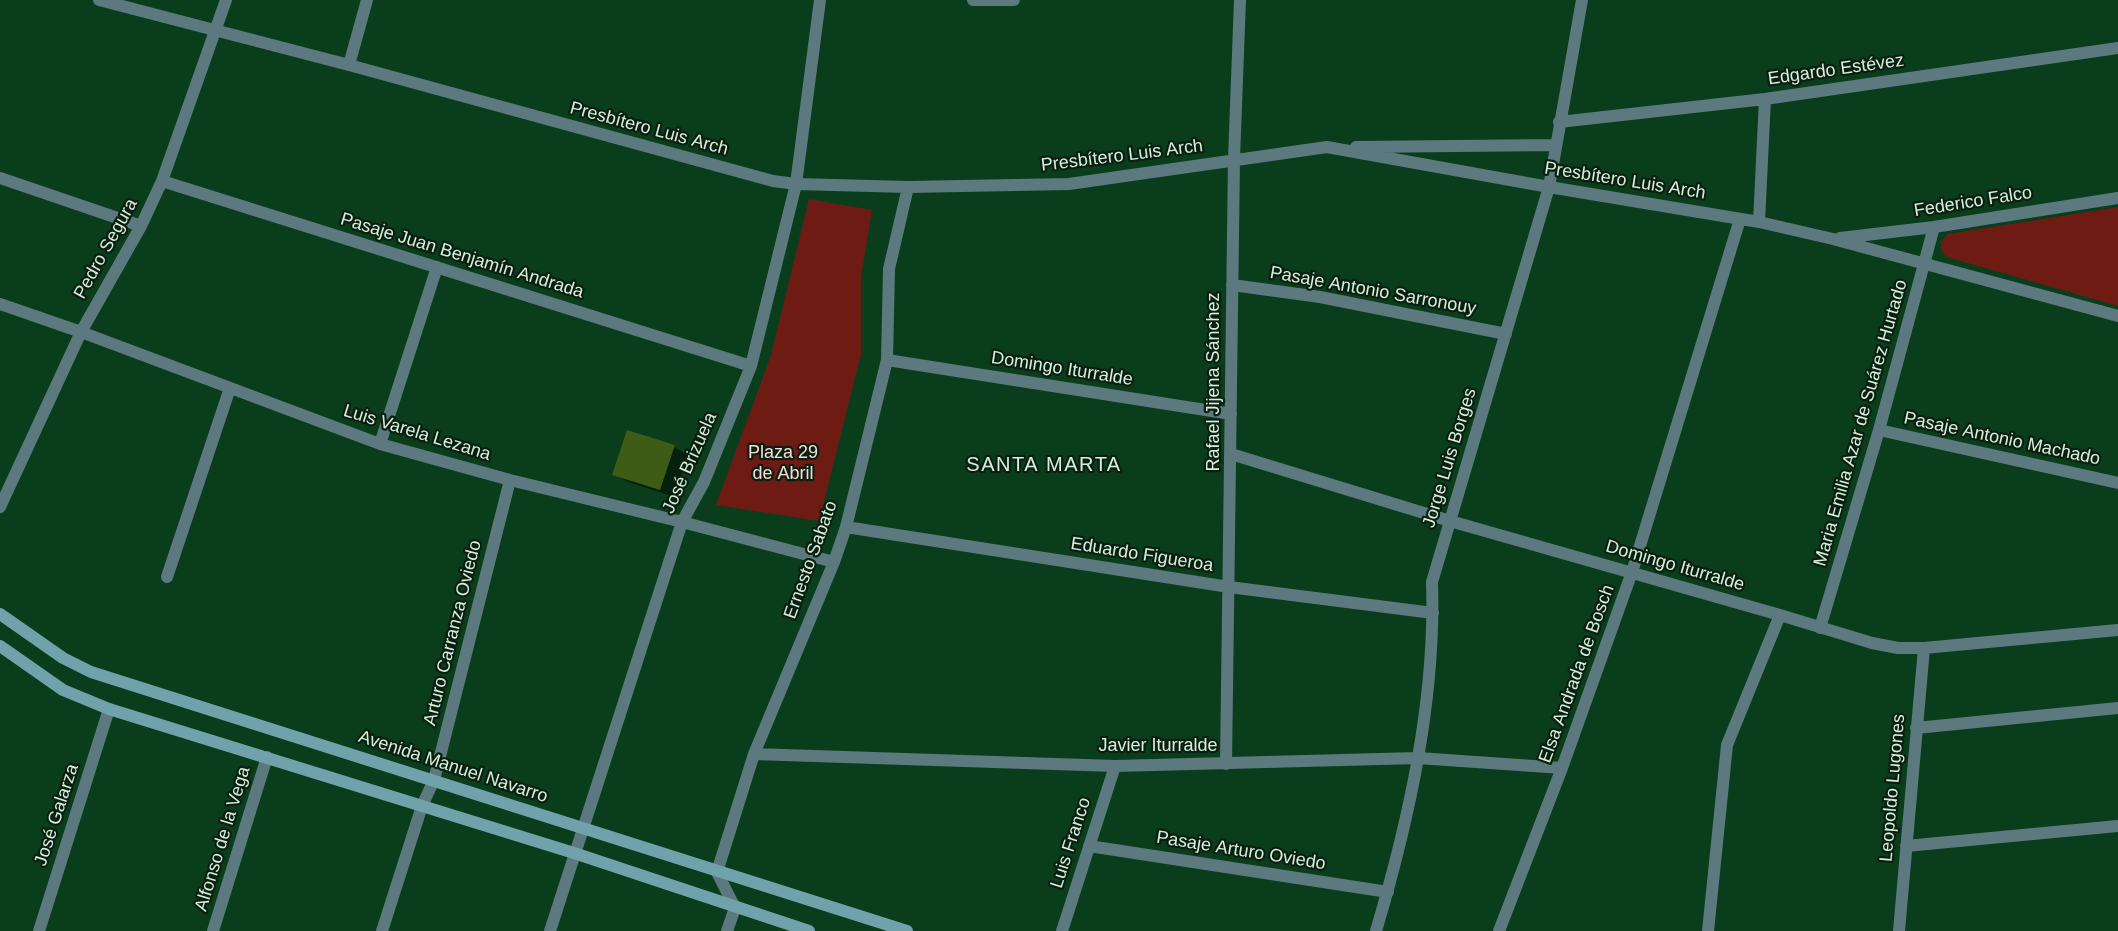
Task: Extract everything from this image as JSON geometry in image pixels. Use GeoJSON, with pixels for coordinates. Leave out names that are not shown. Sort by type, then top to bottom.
{"type":"FeatureCollection","features":[{"type":"Feature","properties":{"kind":"main road","name":"Avenida Manuel Navarro"},"geometry":{"type":"LineString","coordinates":[[0,614],[63,658],[91,672],[907,931]]}},
{"type":"Feature","properties":{"kind":"main road"},"geometry":{"type":"LineString","coordinates":[[0,646],[63,690],[109,709],[574,854],[809,931]]}},
{"type":"Feature","properties":{"kind":"street","name":"Presbítero Luis Arch"},"geometry":{"type":"LineString","coordinates":[[99,0],[349,65],[773,182],[908,187],[1069,184],[1327,147],[1759,222],[1833,239],[2118,316]]}},
{"type":"Feature","properties":{"kind":"street","name":"Pedro Segura"},"geometry":{"type":"LineString","coordinates":[[0,507],[81,332],[141,226],[162,181],[226,0]]}},
{"type":"Feature","properties":{"kind":"street"},"geometry":{"type":"LineString","coordinates":[[349,65],[367,0]]}},
{"type":"Feature","properties":{"kind":"street","name":"José Brizuela"},"geometry":{"type":"LineString","coordinates":[[550,931],[682,522],[704,482],[751,366],[796,184],[820,0]]}},
{"type":"Feature","properties":{"kind":"street"},"geometry":{"type":"LineString","coordinates":[[973,0],[1014,0]]}},
{"type":"Feature","properties":{"kind":"street","name":"Rafael Jijena Sánchez"},"geometry":{"type":"LineString","coordinates":[[1226,764],[1234,159],[1239,0]]}},
{"type":"Feature","properties":{"kind":"street","name":"Jorge Luis Borges"},"geometry":{"type":"LineString","coordinates":[[1376,931],[1388,892],[1418,758],[1431,648],[1432,582],[1549,187],[1582,0]]}},
{"type":"Feature","properties":{"kind":"street","name":"Edgardo Estévez"},"geometry":{"type":"LineString","coordinates":[[1559,122],[1765,99],[2118,48]]}},
{"type":"Feature","properties":{"kind":"street"},"geometry":{"type":"LineString","coordinates":[[1759,222],[1765,99]]}},
{"type":"Feature","properties":{"kind":"street"},"geometry":{"type":"LineString","coordinates":[[1327,147],[1555,145]]}},
{"type":"Feature","properties":{"kind":"street"},"geometry":{"type":"LineString","coordinates":[[0,178],[141,226]]}},
{"type":"Feature","properties":{"kind":"street","name":"Pasaje Juan Benjamín Andrada"},"geometry":{"type":"LineString","coordinates":[[162,181],[751,366]]}},
{"type":"Feature","properties":{"kind":"street","name":"Ernesto Sabato"},"geometry":{"type":"LineString","coordinates":[[717,872],[754,754],[834,562],[846,526],[887,360],[889,269],[908,187]]}},
{"type":"Feature","properties":{"kind":"street","name":"Federico Falco"},"geometry":{"type":"LineString","coordinates":[[1833,239],[1934,227],[2118,198]]}},
{"type":"Feature","properties":{"kind":"street","name":"Elsa Andrada de Bosch"},"geometry":{"type":"LineString","coordinates":[[1499,931],[1563,768],[1632,572],[1740,219]]}},
{"type":"Feature","properties":{"kind":"street","name":"Maria Emilia Azar de Suárez Hurtado"},"geometry":{"type":"LineString","coordinates":[[1820,628],[1879,430],[1934,227]]}},
{"type":"Feature","properties":{"kind":"street"},"geometry":{"type":"LineString","coordinates":[[380,444],[437,267]]}},
{"type":"Feature","properties":{"kind":"street","name":"Pasaje Antonio Sarronouy"},"geometry":{"type":"LineString","coordinates":[[1232,285],[1320,297],[1506,334]]}},
{"type":"Feature","properties":{"kind":"street","name":"Luis Varela Lezana"},"geometry":{"type":"LineString","coordinates":[[0,304],[380,444],[510,480],[834,562]]}},
{"type":"Feature","properties":{"kind":"street","name":"Domingo Iturralde"},"geometry":{"type":"LineString","coordinates":[[887,360],[1231,414]]}},
{"type":"Feature","properties":{"kind":"street"},"geometry":{"type":"LineString","coordinates":[[166,577],[230,388]]}},
{"type":"Feature","properties":{"kind":"street","name":"Pasaje Antonio Machado"},"geometry":{"type":"LineString","coordinates":[[1879,430],[2118,483]]}},
{"type":"Feature","properties":{"kind":"street","name":"Domingo Iturralde"},"geometry":{"type":"LineString","coordinates":[[1231,454],[1450,521],[1872,643],[1898,648],[1924,648],[2118,630]]}},
{"type":"Feature","properties":{"kind":"street","name":"Arturo Carranza Oviedo"},"geometry":{"type":"LineString","coordinates":[[382,931],[422,806],[434,780],[510,480]]}},
{"type":"Feature","properties":{"kind":"street","name":"Eduardo Figueroa"},"geometry":{"type":"LineString","coordinates":[[846,526],[1229,587],[1433,613]]}},
{"type":"Feature","properties":{"kind":"street"},"geometry":{"type":"LineString","coordinates":[[1708,931],[1727,745],[1779,615]]}},
{"type":"Feature","properties":{"kind":"street","name":"Leopoldo Lugones"},"geometry":{"type":"LineString","coordinates":[[1899,931],[1924,648]]}},
{"type":"Feature","properties":{"kind":"street"},"geometry":{"type":"LineString","coordinates":[[1916,728],[2118,708]]}},
{"type":"Feature","properties":{"kind":"street","name":"José Galarza"},"geometry":{"type":"LineString","coordinates":[[39,931],[109,709]]}},
{"type":"Feature","properties":{"kind":"street","name":"Javier Iturralde"},"geometry":{"type":"LineString","coordinates":[[754,754],[1115,766],[1418,758],[1563,768]]}},
{"type":"Feature","properties":{"kind":"street","name":"Alfonso de la Vega"},"geometry":{"type":"LineString","coordinates":[[213,931],[267,758]]}},
{"type":"Feature","properties":{"kind":"street","name":"Luis Franco"},"geometry":{"type":"LineString","coordinates":[[1062,931],[1115,766]]}},
{"type":"Feature","properties":{"kind":"street"},"geometry":{"type":"LineString","coordinates":[[1906,846],[2118,826]]}},
{"type":"Feature","properties":{"kind":"street","name":"Pasaje Arturo Oviedo"},"geometry":{"type":"LineString","coordinates":[[1089,846],[1388,892]]}},
{"type":"Feature","properties":{"kind":"street"},"geometry":{"type":"LineString","coordinates":[[717,872],[735,908],[727,931]]}},
{"type":"Feature","properties":{"kind":"green space","name":"Plaza 29 de Abril"},"geometry":{"type":"Polygon","coordinates":[[[809,199],[872,210],[861,277],[861,354],[819,521],[716,505],[771,355],[809,199]]]}},
{"type":"Feature","properties":{"kind":"green space"},"geometry":{"type":"Polygon","coordinates":[[[2118,207],[2118,306],[1947,257],[1941,251],[1941,242],[1948,234],[2118,207]]]}},
{"type":"Feature","properties":{"kind":"building"},"geometry":{"type":"Polygon","coordinates":[[[627,430],[675,445],[660,490],[612,475],[627,430]]]}},
{"type":"Feature","properties":{"kind":"district","name":"SANTA MARTA"},"geometry":{"type":"Point","coordinates":[1044,465]}}]}
